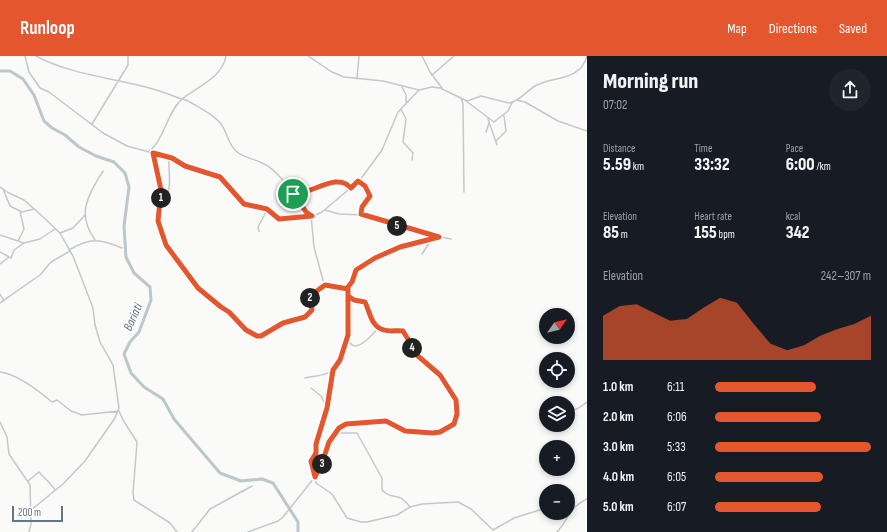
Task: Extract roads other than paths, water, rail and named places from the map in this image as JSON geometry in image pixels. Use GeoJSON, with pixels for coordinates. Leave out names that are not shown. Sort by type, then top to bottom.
{"type":"FeatureCollection","features":[{"type":"Feature","properties":{"kind":"street"},"geometry":{"type":"LineString","coordinates":[[25,56],[32,77],[40,88],[50,92],[103,133],[121,144],[169,157],[185,166],[220,177],[244,204],[267,209],[276,217],[282,219],[311,216],[325,210],[351,188],[382,150],[401,108],[419,90]]}},
{"type":"Feature","properties":{"kind":"street"},"geometry":{"type":"LineString","coordinates":[[36,56],[50,63],[86,74],[118,80],[161,91],[187,100],[216,118],[223,127],[235,151],[253,161],[267,165],[288,185],[303,208],[311,216],[317,260],[325,285]]}},
{"type":"Feature","properties":{"kind":"street"},"geometry":{"type":"LineString","coordinates":[[148,152],[154,146],[168,120],[182,99],[202,86],[219,70],[224,64],[226,56]]}},
{"type":"Feature","properties":{"kind":"street"},"geometry":{"type":"LineString","coordinates":[[308,56],[335,74],[357,79],[383,81],[419,90],[432,87],[443,88]]}},
{"type":"Feature","properties":{"kind":"street"},"geometry":{"type":"LineString","coordinates":[[357,79],[359,56]]}},
{"type":"Feature","properties":{"kind":"street"},"geometry":{"type":"LineString","coordinates":[[422,56],[432,75],[443,88],[465,100],[488,118],[496,121],[504,115],[512,102],[535,86],[569,76],[582,65],[587,56]]}},
{"type":"Feature","properties":{"kind":"street"},"geometry":{"type":"LineString","coordinates":[[432,75],[454,56]]}},
{"type":"Feature","properties":{"kind":"street"},"geometry":{"type":"LineString","coordinates":[[92,124],[128,65],[129,57]]}},
{"type":"Feature","properties":{"kind":"street"},"geometry":{"type":"LineString","coordinates":[[582,65],[587,64]]}},
{"type":"Feature","properties":{"kind":"street"},"geometry":{"type":"LineString","coordinates":[[401,86],[406,95],[406,102]]}},
{"type":"Feature","properties":{"kind":"street"},"geometry":{"type":"LineString","coordinates":[[465,100],[470,101],[481,96],[512,102]]}},
{"type":"Feature","properties":{"kind":"street"},"geometry":{"type":"LineString","coordinates":[[461,98],[464,106],[462,128],[464,192]]}},
{"type":"Feature","properties":{"kind":"street"},"geometry":{"type":"LineString","coordinates":[[516,100],[525,102],[558,120],[587,130]]}},
{"type":"Feature","properties":{"kind":"street"},"geometry":{"type":"LineString","coordinates":[[401,108],[406,119],[403,142],[413,153],[412,160]]}},
{"type":"Feature","properties":{"kind":"street"},"geometry":{"type":"LineString","coordinates":[[496,141],[506,131],[504,115]]}},
{"type":"Feature","properties":{"kind":"street"},"geometry":{"type":"LineString","coordinates":[[488,118],[497,145]]}},
{"type":"Feature","properties":{"kind":"street"},"geometry":{"type":"LineString","coordinates":[[486,132],[489,124]]}},
{"type":"Feature","properties":{"kind":"street"},"geometry":{"type":"LineString","coordinates":[[153,153],[158,176],[161,202],[158,215],[159,225],[164,240],[177,261],[198,288],[229,312],[246,330],[257,336],[264,335],[283,323],[292,322],[309,314],[313,308],[309,300],[310,296],[325,285],[347,288]]}},
{"type":"Feature","properties":{"kind":"street"},"geometry":{"type":"LineString","coordinates":[[161,202],[167,198],[169,192],[169,157]]}},
{"type":"Feature","properties":{"kind":"street"},"geometry":{"type":"LineString","coordinates":[[94,240],[87,228],[85,215],[88,196],[103,171]]}},
{"type":"Feature","properties":{"kind":"street"},"geometry":{"type":"LineString","coordinates":[[294,194],[300,181]]}},
{"type":"Feature","properties":{"kind":"street"},"geometry":{"type":"LineString","coordinates":[[294,194],[306,192],[336,181],[344,182],[351,188]]}},
{"type":"Feature","properties":{"kind":"street"},"geometry":{"type":"LineString","coordinates":[[358,181],[365,186],[370,196],[362,207],[361,214]]}},
{"type":"Feature","properties":{"kind":"street"},"geometry":{"type":"LineString","coordinates":[[0,187],[3,190],[24,200],[60,233],[70,250],[78,266],[93,308],[95,325],[100,342],[112,365],[119,410],[123,420],[138,442],[132,493],[134,500],[170,523],[178,532]]}},
{"type":"Feature","properties":{"kind":"street"},"geometry":{"type":"LineString","coordinates":[[3,190],[9,205],[20,211],[34,209]]}},
{"type":"Feature","properties":{"kind":"street"},"geometry":{"type":"LineString","coordinates":[[259,231],[258,227],[267,209]]}},
{"type":"Feature","properties":{"kind":"street"},"geometry":{"type":"LineString","coordinates":[[325,210],[339,214],[361,214],[450,239]]}},
{"type":"Feature","properties":{"kind":"street"},"geometry":{"type":"LineString","coordinates":[[17,241],[24,229],[20,211]]}},
{"type":"Feature","properties":{"kind":"street"},"geometry":{"type":"LineString","coordinates":[[60,233],[73,228],[85,215]]}},
{"type":"Feature","properties":{"kind":"street"},"geometry":{"type":"LineString","coordinates":[[0,264],[12,257],[14,250],[24,243],[40,238],[56,229]]}},
{"type":"Feature","properties":{"kind":"street"},"geometry":{"type":"LineString","coordinates":[[0,236],[24,243]]}},
{"type":"Feature","properties":{"kind":"street"},"geometry":{"type":"LineString","coordinates":[[439,237],[400,247],[374,259],[356,270],[352,282],[347,288],[348,329],[346,340],[340,360],[333,370],[327,408],[316,444],[316,453],[311,461],[317,484],[332,494],[347,518],[361,522],[397,515],[410,507],[426,503],[458,502],[466,505],[476,512],[493,530],[514,518],[539,510]]}},
{"type":"Feature","properties":{"kind":"street"},"geometry":{"type":"LineString","coordinates":[[0,303],[40,275],[51,262],[84,242],[94,240],[105,241],[122,248]]}},
{"type":"Feature","properties":{"kind":"street"},"geometry":{"type":"LineString","coordinates":[[422,254],[431,240]]}},
{"type":"Feature","properties":{"kind":"street"},"geometry":{"type":"LineString","coordinates":[[0,252],[8,258]]}},
{"type":"Feature","properties":{"kind":"street"},"geometry":{"type":"LineString","coordinates":[[0,294],[4,301]]}},
{"type":"Feature","properties":{"kind":"street"},"geometry":{"type":"LineString","coordinates":[[248,532],[281,519],[315,477],[329,442],[343,426],[355,422],[386,421],[405,431],[433,433],[440,432],[454,424],[457,414],[456,400],[440,375],[418,356],[403,331],[382,330],[370,318],[365,302],[354,300],[348,296]]}},
{"type":"Feature","properties":{"kind":"street"},"geometry":{"type":"LineString","coordinates":[[346,340],[353,345],[357,345],[372,335],[378,327]]}},
{"type":"Feature","properties":{"kind":"street"},"geometry":{"type":"LineString","coordinates":[[305,378],[327,373],[333,370]]}},
{"type":"Feature","properties":{"kind":"street"},"geometry":{"type":"LineString","coordinates":[[0,372],[16,377],[44,394],[52,402],[58,400],[75,413],[86,415],[119,410]]}},
{"type":"Feature","properties":{"kind":"street"},"geometry":{"type":"LineString","coordinates":[[311,388],[321,396],[327,408]]}},
{"type":"Feature","properties":{"kind":"street"},"geometry":{"type":"LineString","coordinates":[[575,409],[587,402]]}},
{"type":"Feature","properties":{"kind":"street"},"geometry":{"type":"LineString","coordinates":[[31,510],[56,490],[88,457],[119,410]]}},
{"type":"Feature","properties":{"kind":"street"},"geometry":{"type":"LineString","coordinates":[[0,422],[7,437],[8,454],[30,485],[31,524],[29,532]]}},
{"type":"Feature","properties":{"kind":"street"},"geometry":{"type":"LineString","coordinates":[[336,433],[357,433],[382,478],[382,490],[388,495],[401,497],[410,507]]}},
{"type":"Feature","properties":{"kind":"street"},"geometry":{"type":"LineString","coordinates":[[28,481],[39,472],[43,478],[50,482],[56,490]]}},
{"type":"Feature","properties":{"kind":"street"},"geometry":{"type":"LineString","coordinates":[[192,532],[210,509],[252,486]]}},
{"type":"Feature","properties":{"kind":"street"},"geometry":{"type":"LineString","coordinates":[[557,532],[564,525],[572,508],[587,499]]}},
{"type":"Feature","properties":{"kind":"waterway","name":"Bariati"},"geometry":{"type":"LineString","coordinates":[[0,71],[10,71],[23,79],[34,95],[44,121],[52,128],[65,135],[79,147],[96,156],[114,162],[125,173],[129,187],[124,226],[126,257],[134,273],[150,287],[151,300],[139,332],[130,342],[124,354],[131,373],[144,387],[163,399],[174,419],[220,473],[241,481],[262,479],[273,483],[298,522],[298,532]]}}]}
